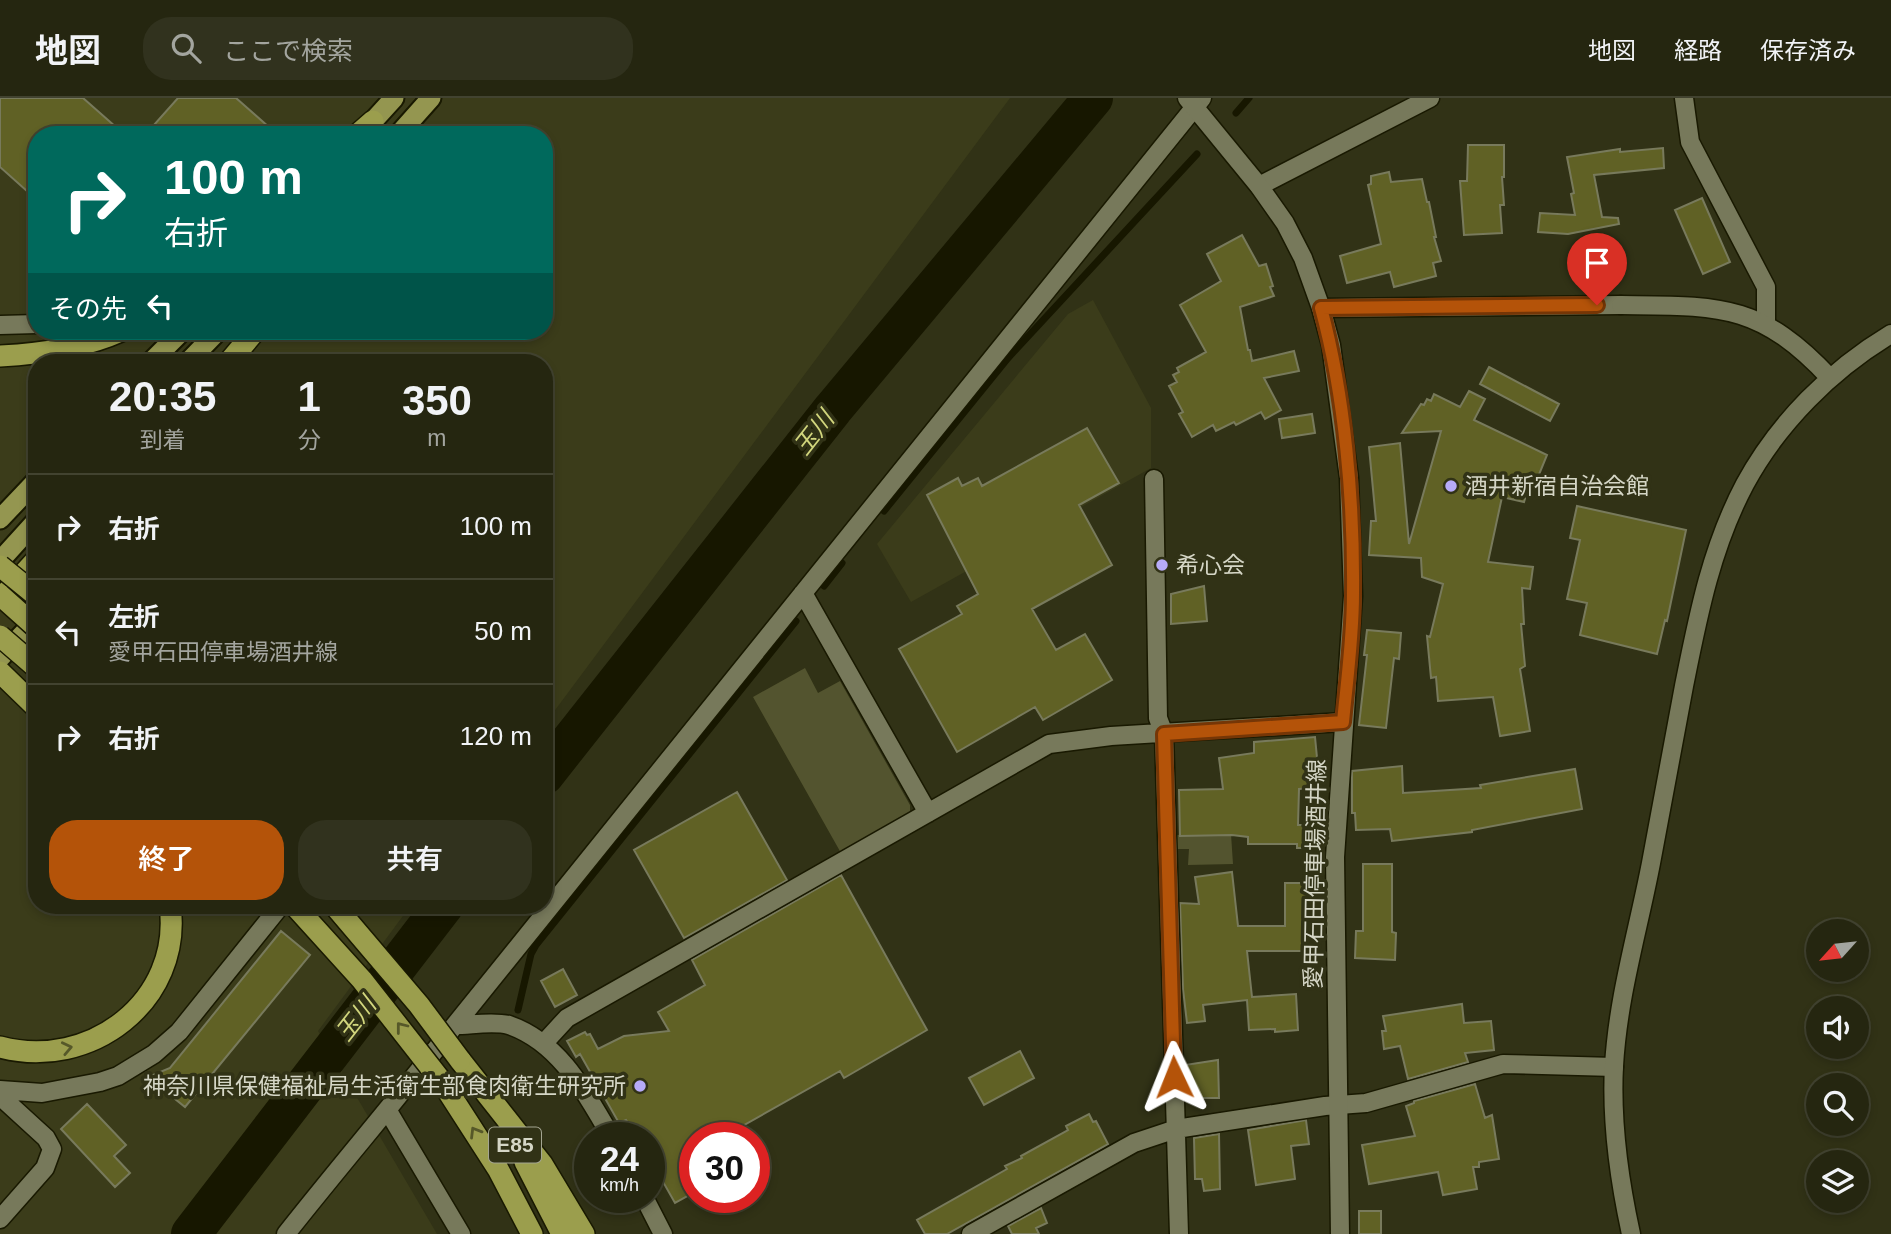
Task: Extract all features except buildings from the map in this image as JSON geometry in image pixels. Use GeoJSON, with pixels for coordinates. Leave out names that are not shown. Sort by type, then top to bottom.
{"type":"FeatureCollection","features":[{"type":"Feature","properties":{"kind":"highway"},"geometry":{"type":"LineString","coordinates":[[368,126],[394,98]]}},
{"type":"Feature","properties":{"kind":"highway"},"geometry":{"type":"LineString","coordinates":[[406,126],[430,98]]}},
{"type":"Feature","properties":{"kind":"highway"},"geometry":{"type":"LineString","coordinates":[[0,356],[95,340]]}},
{"type":"Feature","properties":{"kind":"highway"},"geometry":{"type":"LineString","coordinates":[[159,354],[173,340]]}},
{"type":"Feature","properties":{"kind":"highway"},"geometry":{"type":"LineString","coordinates":[[196,354],[209,340]]}},
{"type":"Feature","properties":{"kind":"highway"},"geometry":{"type":"LineString","coordinates":[[236,354],[247,340]]}},
{"type":"Feature","properties":{"kind":"highway"},"geometry":{"type":"LineString","coordinates":[[0,519],[28,489]]}},
{"type":"Feature","properties":{"kind":"highway"},"geometry":{"type":"LineString","coordinates":[[0,561],[28,530]]}},
{"type":"Feature","properties":{"kind":"highway"},"geometry":{"type":"LineString","coordinates":[[0,566],[28,589]]}},
{"type":"Feature","properties":{"kind":"highway"},"geometry":{"type":"LineString","coordinates":[[28,568],[0,598],[28,621]]}},
{"type":"Feature","properties":{"kind":"highway"},"geometry":{"type":"LineString","coordinates":[[0,657],[28,628]]}},
{"type":"Feature","properties":{"kind":"highway"},"geometry":{"type":"LineString","coordinates":[[0,636],[28,660]]}},
{"type":"Feature","properties":{"kind":"highway"},"geometry":{"type":"LineString","coordinates":[[0,672],[28,699]]}},
{"type":"Feature","properties":{"kind":"highway"},"geometry":{"type":"LineString","coordinates":[[0,1047],[37,1052],[63,1051],[95,1040],[124,1021],[141,1005],[164,964],[170,940],[170,914]]}},
{"type":"Feature","properties":{"kind":"highway","name":"E85"},"geometry":{"type":"LineString","coordinates":[[302,914],[362,980],[442,1082],[491,1157],[532,1234]]}},
{"type":"Feature","properties":{"kind":"highway","name":"E85"},"geometry":{"type":"LineString","coordinates":[[342,914],[419,1005],[460,1060],[502,1122],[562,1234]]}},
{"type":"Feature","properties":{"kind":"highway"},"geometry":{"type":"LineString","coordinates":[[460,1060],[542,1164],[584,1234]]}},
{"type":"Feature","properties":{"kind":"street"},"geometry":{"type":"LineString","coordinates":[[1259,186],[1430,98]]}},
{"type":"Feature","properties":{"kind":"street"},"geometry":{"type":"LineString","coordinates":[[1684,98],[1690,142],[1766,287],[1766,325]]}},
{"type":"Feature","properties":{"kind":"street"},"geometry":{"type":"LineString","coordinates":[[553,903],[1195,101]]}},
{"type":"Feature","properties":{"kind":"street","name":"愛甲石田停車場酒井線"},"geometry":{"type":"LineString","coordinates":[[1195,101],[1285,223],[1303,258],[1331,345],[1349,478],[1353,596],[1335,857],[1340,1234]]}},
{"type":"Feature","properties":{"kind":"street"},"geometry":{"type":"LineString","coordinates":[[1321,308],[1704,306],[1747,316],[1766,325],[1813,359],[1830,378]]}},
{"type":"Feature","properties":{"kind":"street"},"geometry":{"type":"LineString","coordinates":[[0,325],[28,324]]}},
{"type":"Feature","properties":{"kind":"street"},"geometry":{"type":"LineString","coordinates":[[1631,1234],[1621,1181],[1616,1133],[1614,1067],[1622,996],[1651,862],[1696,621],[1709,573],[1726,525],[1746,483],[1786,426],[1830,378],[1891,334]]}},
{"type":"Feature","properties":{"kind":"street"},"geometry":{"type":"LineString","coordinates":[[1154,479],[1157,718],[1164,734],[1179,1234]]}},
{"type":"Feature","properties":{"kind":"street"},"geometry":{"type":"LineString","coordinates":[[803,593],[928,813]]}},
{"type":"Feature","properties":{"kind":"street"},"geometry":{"type":"LineString","coordinates":[[544,1043],[567,1018],[1049,744],[1111,736],[1343,722]]}},
{"type":"Feature","properties":{"kind":"street"},"geometry":{"type":"LineString","coordinates":[[0,1090],[42,1093],[100,1082],[118,1076],[154,1054],[178,1032],[274,914]]}},
{"type":"Feature","properties":{"kind":"street"},"geometry":{"type":"LineString","coordinates":[[286,1234],[544,914]]}},
{"type":"Feature","properties":{"kind":"street"},"geometry":{"type":"LineString","coordinates":[[455,1025],[507,1025],[544,1043],[574,1075],[602,1122]]}},
{"type":"Feature","properties":{"kind":"street"},"geometry":{"type":"LineString","coordinates":[[971,1234],[1134,1143],[1176,1129],[1366,1103],[1503,1064],[1614,1067]]}},
{"type":"Feature","properties":{"kind":"street"},"geometry":{"type":"LineString","coordinates":[[0,1096],[46,1138],[52,1149],[45,1168],[0,1219]]}},
{"type":"Feature","properties":{"kind":"street"},"geometry":{"type":"LineString","coordinates":[[388,1111],[461,1234]]}},
{"type":"Feature","properties":{"kind":"street"},"geometry":{"type":"LineString","coordinates":[[652,1213],[663,1234]]}},
{"type":"Feature","properties":{"kind":"shaded area"},"geometry":{"type":"Polygon","coordinates":[[[0,98],[1010,98],[553,713],[553,354],[28,354],[28,914],[404,914],[318,1031],[437,1234],[0,1234],[0,98]]]}},
{"type":"Feature","properties":{"kind":"shaded area"},"geometry":{"type":"Polygon","coordinates":[[[1093,300],[1151,408],[1151,468],[911,602],[877,544],[1068,314],[1093,300]]]}},
{"type":"Feature","properties":{"kind":"green space"},"geometry":{"type":"Polygon","coordinates":[[[805,668],[818,693],[840,681],[910,805],[910,815],[841,853],[753,697],[805,668]]]}},
{"type":"Feature","properties":{"kind":"green space"},"geometry":{"type":"Polygon","coordinates":[[[1231,834],[1233,864],[1188,865],[1189,849],[1173,849],[1173,835],[1231,834]]]}},
{"type":"Feature","properties":{"kind":"waterway","name":"玉川"},"geometry":{"type":"LineString","coordinates":[[553,764],[833,409],[1093,98]]}},
{"type":"Feature","properties":{"kind":"waterway"},"geometry":{"type":"LineString","coordinates":[[1236,113],[1249,98]]}},
{"type":"Feature","properties":{"kind":"waterway"},"geometry":{"type":"LineString","coordinates":[[884,511],[1008,358],[1197,154]]}},
{"type":"Feature","properties":{"kind":"waterway"},"geometry":{"type":"LineString","coordinates":[[824,586],[842,563]]}},
{"type":"Feature","properties":{"kind":"waterway"},"geometry":{"type":"LineString","coordinates":[[518,1010],[531,954],[536,945],[796,621]]}},
{"type":"Feature","properties":{"kind":"waterway","name":"玉川"},"geometry":{"type":"LineString","coordinates":[[191,1234],[437,914]]}},
{"type":"Feature","properties":{"kind":"place","name":"酒井新宿自治会館"},"geometry":{"type":"Point","coordinates":[1451,486]}},
{"type":"Feature","properties":{"kind":"place","name":"希心会"},"geometry":{"type":"Point","coordinates":[1162,565]}},
{"type":"Feature","properties":{"kind":"place","name":"神奈川県保健福祉局生活衛生部食肉衛生研究所"},"geometry":{"type":"Point","coordinates":[640,1086]}},
{"type":"Feature","properties":{"kind":"route"},"geometry":{"type":"LineString","coordinates":[[1174,1077],[1164,734],[1343,722],[1353,596],[1352,513],[1331,345],[1321,308],[1597,305]]}}]}
